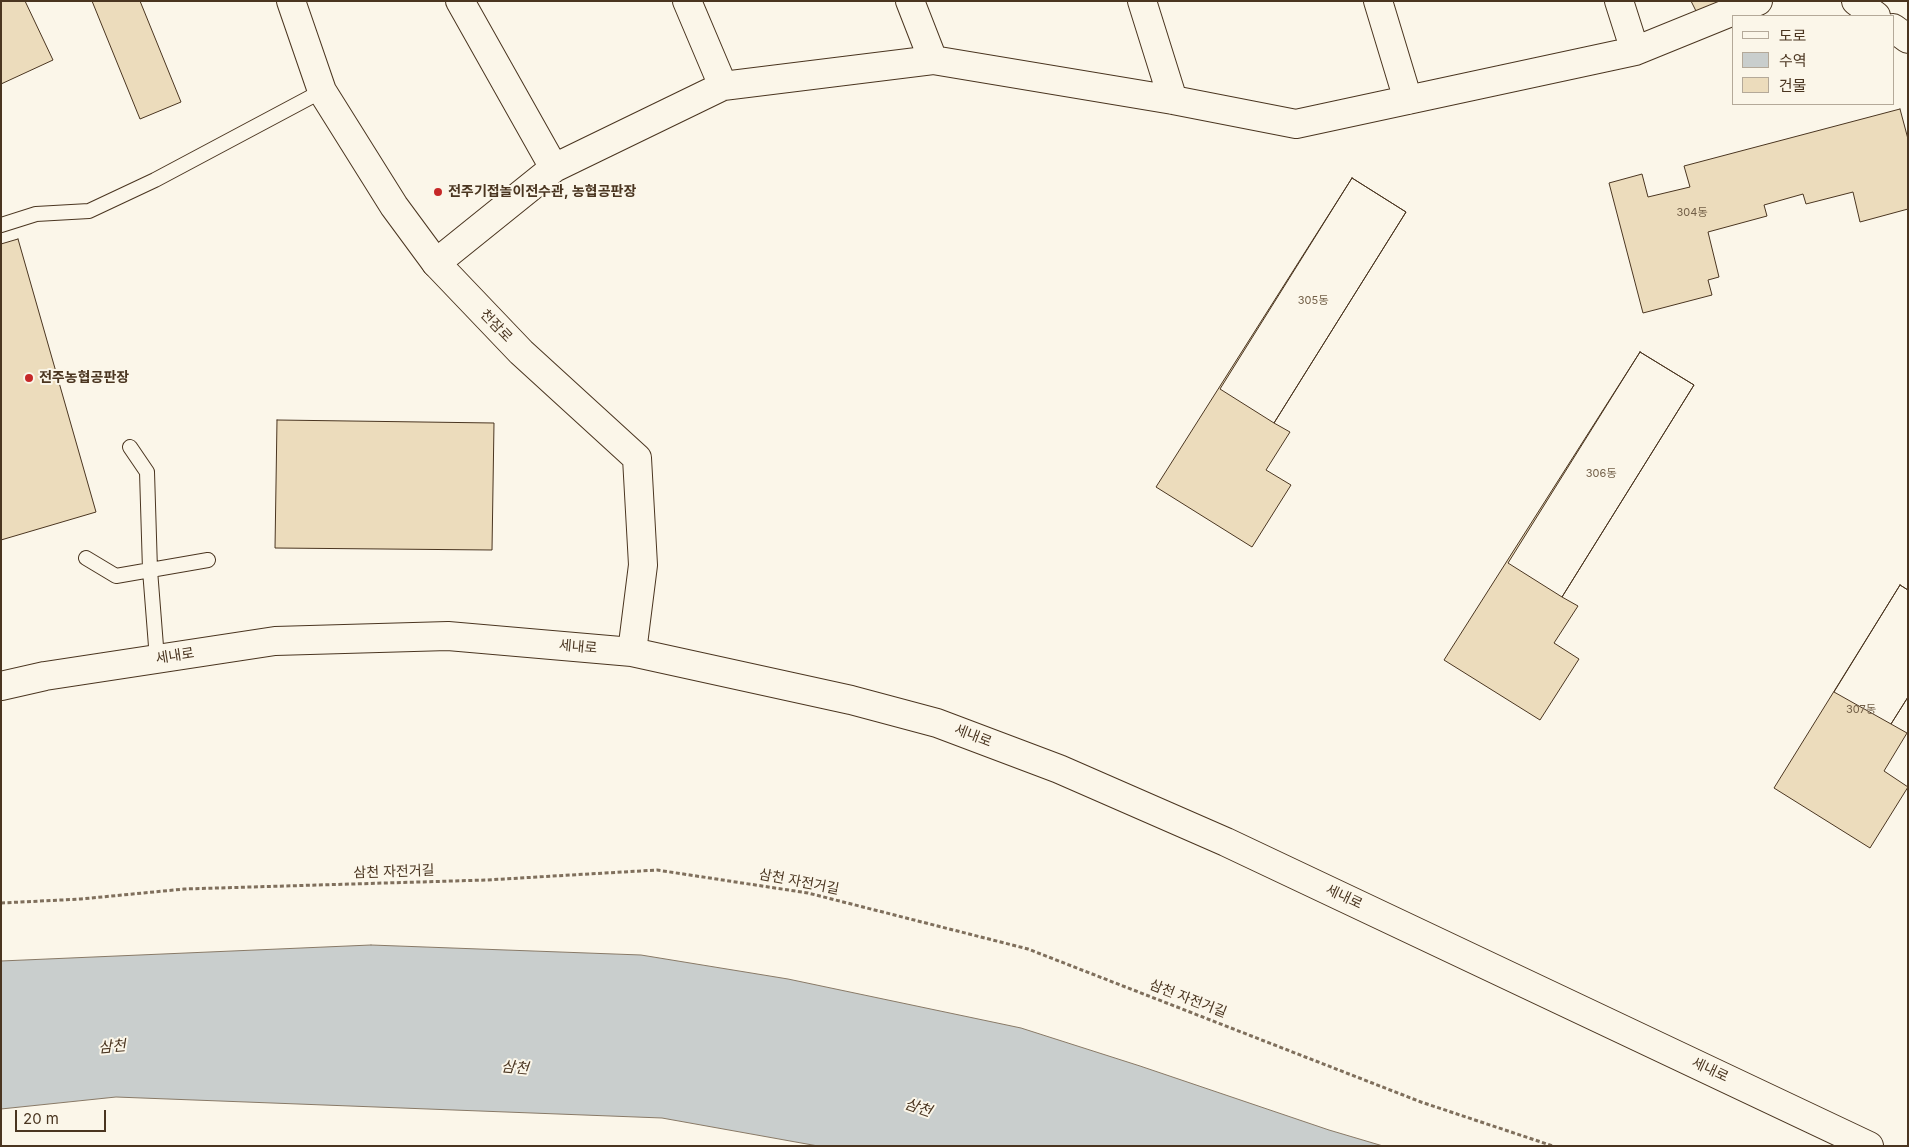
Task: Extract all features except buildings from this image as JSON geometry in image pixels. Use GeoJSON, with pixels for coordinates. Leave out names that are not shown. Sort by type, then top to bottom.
{"type":"FeatureCollection","features":[{"type":"Feature","properties":{"kind":"street","name":"천잠로"},"geometry":{"type":"LineString","coordinates":[[291,1],[322,91],[394,206],[436,262],[521,352],[637,458],[643,565],[632,652]]}},
{"type":"Feature","properties":{"kind":"street"},"geometry":{"type":"LineString","coordinates":[[460,1],[554,168]]}},
{"type":"Feature","properties":{"kind":"street"},"geometry":{"type":"LineString","coordinates":[[687,1],[723,86]]}},
{"type":"Feature","properties":{"kind":"street"},"geometry":{"type":"LineString","coordinates":[[910,1],[933,60]]}},
{"type":"Feature","properties":{"kind":"street"},"geometry":{"type":"LineString","coordinates":[[1142,1],[1172,100]]}},
{"type":"Feature","properties":{"kind":"street"},"geometry":{"type":"LineString","coordinates":[[1378,1],[1408,100]]}},
{"type":"Feature","properties":{"kind":"street"},"geometry":{"type":"LineString","coordinates":[[1619,1],[1635,51]]}},
{"type":"Feature","properties":{"kind":"street"},"geometry":{"type":"LineString","coordinates":[[436,262],[554,168],[723,86],[933,60],[1172,100],[1296,124],[1635,51],[1758,1]]}},
{"type":"Feature","properties":{"kind":"street"},"geometry":{"type":"LineString","coordinates":[[1856,1],[1875,15]]}},
{"type":"Feature","properties":{"kind":"street"},"geometry":{"type":"LineString","coordinates":[[1894,29],[1908,39]]}},
{"type":"Feature","properties":{"kind":"street","name":"세내로"},"geometry":{"type":"LineString","coordinates":[[1,686],[45,676],[275,641],[448,636],[632,652],[851,700],[937,722],[1059,769],[1226,842],[1870,1146]]}},
{"type":"Feature","properties":{"kind":"lane"},"geometry":{"type":"LineString","coordinates":[[1,224],[36,214],[90,210],[155,180],[322,91]]}},
{"type":"Feature","properties":{"kind":"lane"},"geometry":{"type":"LineString","coordinates":[[130,447],[147,472],[150,570],[157,659]]}},
{"type":"Feature","properties":{"kind":"lane"},"geometry":{"type":"LineString","coordinates":[[86,558],[116,576],[208,560]]}},
{"type":"Feature","properties":{"kind":"path","name":"삼천 자전거길"},"geometry":{"type":"LineString","coordinates":[[1,903],[80,899],[184,889],[486,880],[657,870],[808,892],[1028,949],[1421,1102],[1553,1146]]}},
{"type":"Feature","properties":{"kind":"water","name":"삼천"},"geometry":{"type":"Polygon","coordinates":[[[371,945],[641,955],[788,979],[1021,1028],[1329,1130],[1383,1146],[818,1146],[662,1118],[116,1097],[1,1109],[1,961],[371,945]]]}},
{"type":"Feature","properties":{"kind":"place","name":"전주기접놀이전수관, 농협공판장"},"geometry":{"type":"Point","coordinates":[438,192]}},
{"type":"Feature","properties":{"kind":"place","name":"전주농협공판장"},"geometry":{"type":"Point","coordinates":[29,378]}}]}
